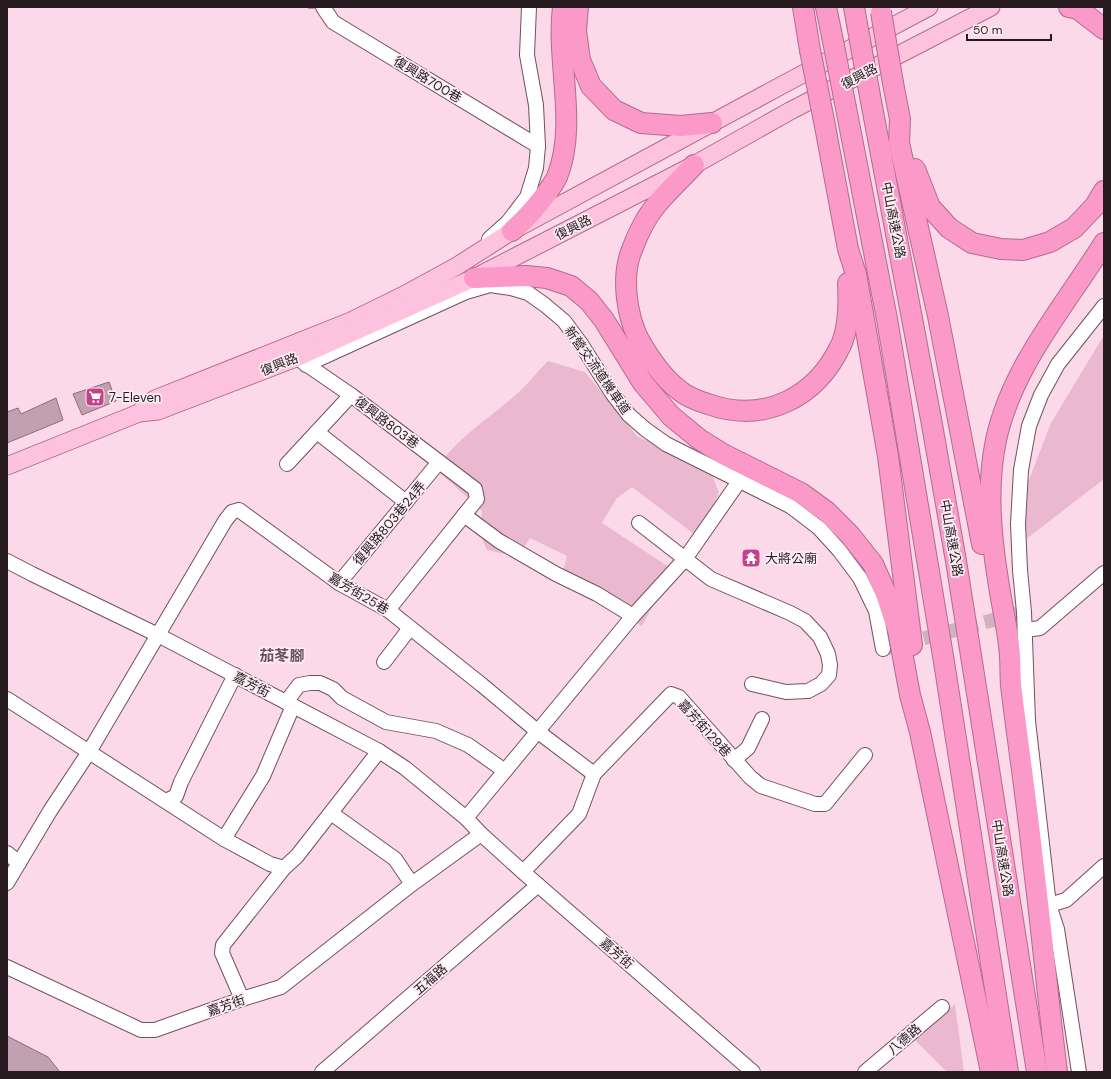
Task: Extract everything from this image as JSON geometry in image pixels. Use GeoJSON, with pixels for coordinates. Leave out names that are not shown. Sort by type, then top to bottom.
{"type":"FeatureCollection","features":[{"type":"Feature","properties":{"kind":"highway"},"geometry":{"type":"LineString","coordinates":[[512,231],[532,212],[557,178],[564,150],[566,116],[560,25],[562,7]]}},
{"type":"Feature","properties":{"kind":"highway"},"geometry":{"type":"LineString","coordinates":[[578,7],[576,31],[580,60],[591,86],[614,110],[641,123],[681,126],[712,123]]}},
{"type":"Feature","properties":{"kind":"highway","name":"中山高速公路"},"geometry":{"type":"LineString","coordinates":[[826,7],[887,319],[944,662],[1008,1072]]}},
{"type":"Feature","properties":{"kind":"highway"},"geometry":{"type":"LineString","coordinates":[[1069,7],[1078,9],[1104,29]]}},
{"type":"Feature","properties":{"kind":"highway"},"geometry":{"type":"LineString","coordinates":[[803,9],[848,249],[856,274],[888,456],[919,696],[920,732]]}},
{"type":"Feature","properties":{"kind":"highway"},"geometry":{"type":"LineString","coordinates":[[881,10],[900,119],[919,181],[930,207],[950,228],[972,243],[1001,249],[1023,250],[1050,242],[1074,228],[1095,206],[1104,191]]}},
{"type":"Feature","properties":{"kind":"highway","name":"中山高速公路"},"geometry":{"type":"LineString","coordinates":[[855,16],[930,411],[954,553],[1036,1072]]}},
{"type":"Feature","properties":{"kind":"highway"},"geometry":{"type":"LineString","coordinates":[[900,119],[900,143],[938,316],[970,476],[994,610],[1011,683]]}},
{"type":"Feature","properties":{"kind":"highway"},"geometry":{"type":"LineString","coordinates":[[694,165],[656,205],[641,230],[630,256],[626,283],[628,311],[635,332],[658,369],[678,390],[697,400],[719,408],[742,411],[770,409],[793,400],[810,387],[828,367],[841,344],[847,324],[849,294],[847,273],[848,249]]}},
{"type":"Feature","properties":{"kind":"highway"},"geometry":{"type":"LineString","coordinates":[[1057,1072],[1044,972],[1033,855],[1011,683],[1009,645],[992,533],[990,498],[992,470],[997,438],[1009,400],[1023,370],[1045,332],[1104,243]]}},
{"type":"Feature","properties":{"kind":"highway"},"geometry":{"type":"LineString","coordinates":[[474,278],[526,276],[547,278],[571,286],[589,301],[604,320],[643,383],[671,416],[699,439],[724,454],[801,493],[827,512],[850,535],[872,564],[886,592],[898,630],[910,695],[920,732],[991,1072]]}},
{"type":"Feature","properties":{"kind":"main road","name":"復興路"},"geometry":{"type":"LineString","coordinates":[[139,413],[155,400],[351,321],[404,295],[457,266],[512,231],[929,7]]}},
{"type":"Feature","properties":{"kind":"main road","name":"復興路"},"geometry":{"type":"LineString","coordinates":[[7,466],[139,413],[158,411],[301,361],[474,278],[694,165],[790,111],[991,7]]}},
{"type":"Feature","properties":{"kind":"street","name":"復興路700巷"},"geometry":{"type":"LineString","coordinates":[[323,7],[333,22],[538,146]]}},
{"type":"Feature","properties":{"kind":"street"},"geometry":{"type":"LineString","coordinates":[[457,266],[508,222],[527,197],[536,168],[538,146],[536,105],[527,56],[529,7]]}},
{"type":"Feature","properties":{"kind":"street","name":"新營交流道機車道"},"geometry":{"type":"LineString","coordinates":[[301,361],[466,292],[490,285],[528,292],[564,321],[581,344],[612,393],[629,415],[645,429],[666,444],[790,506],[819,528],[839,550],[860,578],[876,611],[883,649]]}},
{"type":"Feature","properties":{"kind":"street"},"geometry":{"type":"LineString","coordinates":[[1079,1072],[1057,929],[1049,904],[1028,721],[1025,630],[1018,524],[1021,470],[1029,426],[1041,395],[1058,364],[1104,306]]}},
{"type":"Feature","properties":{"kind":"street","name":"復興路803巷"},"geometry":{"type":"LineString","coordinates":[[301,361],[351,395],[475,489],[477,499],[464,515]]}},
{"type":"Feature","properties":{"kind":"street"},"geometry":{"type":"LineString","coordinates":[[287,464],[351,395]]}},
{"type":"Feature","properties":{"kind":"street"},"geometry":{"type":"LineString","coordinates":[[317,432],[406,502]]}},
{"type":"Feature","properties":{"kind":"street","name":"復興路803巷24弄"},"geometry":{"type":"LineString","coordinates":[[339,583],[439,462]]}},
{"type":"Feature","properties":{"kind":"street"},"geometry":{"type":"LineString","coordinates":[[466,818],[633,616],[685,559],[711,524],[740,480]]}},
{"type":"Feature","properties":{"kind":"street","name":"嘉芳街25巷"},"geometry":{"type":"LineString","coordinates":[[158,635],[232,512],[239,510],[339,583],[388,610],[537,731],[594,774]]}},
{"type":"Feature","properties":{"kind":"street"},"geometry":{"type":"LineString","coordinates":[[388,610],[464,515],[500,541],[556,574],[597,594],[633,616]]}},
{"type":"Feature","properties":{"kind":"street"},"geometry":{"type":"LineString","coordinates":[[639,523],[711,579],[790,613],[805,621],[820,637],[828,654],[830,665],[829,675],[821,684],[808,691],[786,692],[752,684]]}},
{"type":"Feature","properties":{"kind":"street","name":"嘉芳街"},"geometry":{"type":"LineString","coordinates":[[7,561],[158,635],[235,675],[380,752],[405,768],[466,818],[481,834],[523,872],[753,1072]]}},
{"type":"Feature","properties":{"kind":"street"},"geometry":{"type":"LineString","coordinates":[[1025,630],[1040,628],[1104,574]]}},
{"type":"Feature","properties":{"kind":"street"},"geometry":{"type":"LineString","coordinates":[[384,662],[410,628]]}},
{"type":"Feature","properties":{"kind":"street"},"geometry":{"type":"LineString","coordinates":[[7,883],[50,811],[89,752],[158,635]]}},
{"type":"Feature","properties":{"kind":"street"},"geometry":{"type":"LineString","coordinates":[[166,801],[176,796],[181,782],[235,675]]}},
{"type":"Feature","properties":{"kind":"street"},"geometry":{"type":"LineString","coordinates":[[224,839],[263,776],[290,704],[299,685],[320,683],[333,689],[342,698],[386,722],[436,731],[468,745],[505,771]]}},
{"type":"Feature","properties":{"kind":"street","name":"嘉芳街129巷"},"geometry":{"type":"LineString","coordinates":[[523,872],[579,814],[594,774],[670,694],[679,697],[750,777],[762,786],[815,804],[825,804],[865,755]]}},
{"type":"Feature","properties":{"kind":"street"},"geometry":{"type":"LineString","coordinates":[[7,699],[224,839],[270,864],[284,868]]}},
{"type":"Feature","properties":{"kind":"street"},"geometry":{"type":"LineString","coordinates":[[734,760],[748,748],[762,719]]}},
{"type":"Feature","properties":{"kind":"street"},"geometry":{"type":"LineString","coordinates":[[242,999],[222,953],[223,945],[284,868],[297,856],[380,752]]}},
{"type":"Feature","properties":{"kind":"street"},"geometry":{"type":"LineString","coordinates":[[331,813],[395,859],[412,884]]}},
{"type":"Feature","properties":{"kind":"street","name":"嘉芳街"},"geometry":{"type":"LineString","coordinates":[[7,967],[141,1030],[155,1030],[242,999],[281,988],[412,884],[481,834]]}},
{"type":"Feature","properties":{"kind":"street"},"geometry":{"type":"LineString","coordinates":[[7,853],[19,863]]}},
{"type":"Feature","properties":{"kind":"street"},"geometry":{"type":"LineString","coordinates":[[1049,904],[1066,900],[1104,866]]}},
{"type":"Feature","properties":{"kind":"street","name":"五福路"},"geometry":{"type":"LineString","coordinates":[[322,1072],[538,885]]}},
{"type":"Feature","properties":{"kind":"street","name":"八德路"},"geometry":{"type":"LineString","coordinates":[[865,1072],[942,1007]]}},
{"type":"Feature","properties":{"kind":"shaded area"},"geometry":{"type":"Polygon","coordinates":[[[1104,335],[1104,479],[1025,540],[1027,485],[1051,423],[1104,335]]]}},
{"type":"Feature","properties":{"kind":"shaded area"},"geometry":{"type":"Polygon","coordinates":[[[548,361],[585,372],[637,436],[711,472],[719,493],[698,537],[632,487],[616,499],[602,523],[672,569],[642,626],[560,584],[567,556],[530,538],[518,557],[487,550],[479,532],[482,511],[436,469],[454,447],[521,390],[548,361]]]}},
{"type":"Feature","properties":{"kind":"shaded area"},"geometry":{"type":"Polygon","coordinates":[[[955,1004],[964,1072],[947,1072],[914,1039],[955,1004]]]}},
{"type":"Feature","properties":{"kind":"building","name":"7-Eleven"},"geometry":{"type":"Polygon","coordinates":[[[109,382],[116,401],[82,415],[73,394],[109,382]]]}},
{"type":"Feature","properties":{"kind":"building"},"geometry":{"type":"Polygon","coordinates":[[[56,398],[63,420],[7,443],[7,412],[18,408],[21,414],[56,398]]]}},
{"type":"Feature","properties":{"kind":"building"},"geometry":{"type":"Polygon","coordinates":[[[7,1036],[48,1057],[60,1072],[7,1072],[7,1036]]]}},
{"type":"Feature","properties":{"kind":"waterway"},"geometry":{"type":"LineString","coordinates":[[309,7],[314,7]]}},
{"type":"Feature","properties":{"kind":"tunnel"},"geometry":{"type":"LineString","coordinates":[[883,649],[1024,612]]}},
{"type":"Feature","properties":{"kind":"place","name":"7-Eleven"},"geometry":{"type":"Point","coordinates":[95,397]}},
{"type":"Feature","properties":{"kind":"place","name":"大將公廟"},"geometry":{"type":"Point","coordinates":[751,558]}},
{"type":"Feature","properties":{"kind":"district","name":"茄苳腳"},"geometry":{"type":"Point","coordinates":[282,656]}}]}
